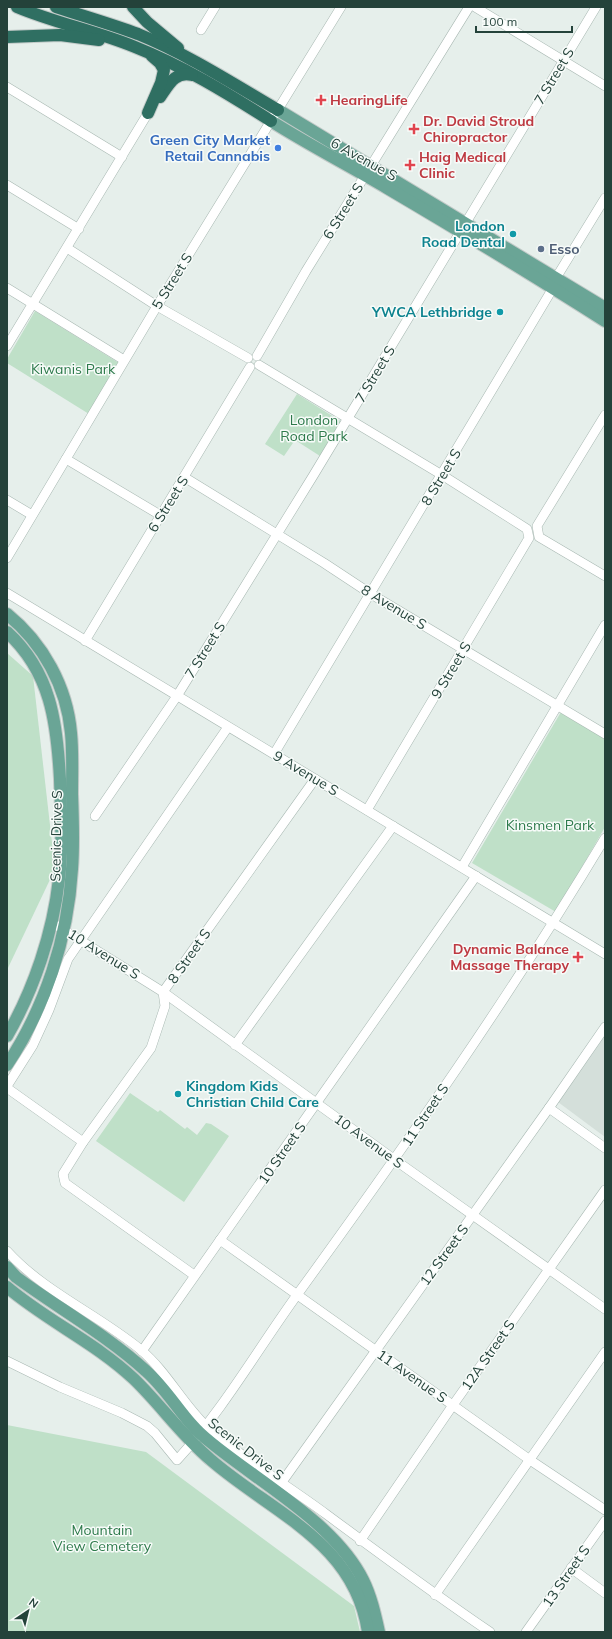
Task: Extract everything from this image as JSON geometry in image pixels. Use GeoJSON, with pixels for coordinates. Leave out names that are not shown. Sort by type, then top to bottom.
{"type":"FeatureCollection","features":[{"type":"Feature","properties":{"kind":"highway"},"geometry":{"type":"LineString","coordinates":[[17,7],[128,44]]}},
{"type":"Feature","properties":{"kind":"highway"},"geometry":{"type":"LineString","coordinates":[[56,7],[138,34],[189,58]]}},
{"type":"Feature","properties":{"kind":"highway"},"geometry":{"type":"LineString","coordinates":[[133,7],[147,22],[189,58]]}},
{"type":"Feature","properties":{"kind":"highway"},"geometry":{"type":"LineString","coordinates":[[7,37],[22,35],[60,35],[128,44]]}},
{"type":"Feature","properties":{"kind":"highway","name":"6 Avenue S"},"geometry":{"type":"LineString","coordinates":[[128,44],[148,52],[196,76],[271,121]]}},
{"type":"Feature","properties":{"kind":"highway"},"geometry":{"type":"LineString","coordinates":[[148,52],[160,63],[164,70],[161,83],[148,113]]}},
{"type":"Feature","properties":{"kind":"highway","name":"6 Avenue S"},"geometry":{"type":"LineString","coordinates":[[189,58],[278,110]]}},
{"type":"Feature","properties":{"kind":"highway"},"geometry":{"type":"LineString","coordinates":[[148,113],[177,76],[182,74],[196,76]]}},
{"type":"Feature","properties":{"kind":"main road","name":"6 Avenue S"},"geometry":{"type":"LineString","coordinates":[[278,110],[368,171],[555,283],[605,308]]}},
{"type":"Feature","properties":{"kind":"main road","name":"6 Avenue S"},"geometry":{"type":"LineString","coordinates":[[271,121],[312,147],[368,171]]}},
{"type":"Feature","properties":{"kind":"main road","name":"6 Avenue S"},"geometry":{"type":"LineString","coordinates":[[555,283],[605,321]]}},
{"type":"Feature","properties":{"kind":"main road","name":"Scenic Drive S"},"geometry":{"type":"LineString","coordinates":[[7,614],[18,623],[43,653],[58,682],[67,709],[71,733],[73,839],[72,870],[64,930],[44,994],[22,1039],[7,1065]]}},
{"type":"Feature","properties":{"kind":"main road","name":"Scenic Drive S"},"geometry":{"type":"LineString","coordinates":[[7,632],[30,658],[45,685],[53,712],[58,745],[62,818],[59,880],[51,922],[43,952],[25,1002],[7,1036]]}},
{"type":"Feature","properties":{"kind":"main road","name":"Scenic Drive S"},"geometry":{"type":"LineString","coordinates":[[7,1267],[16,1277],[147,1371],[203,1430],[332,1537],[347,1555],[363,1579],[369,1594],[379,1632]]}},
{"type":"Feature","properties":{"kind":"main road","name":"Scenic Drive S"},"geometry":{"type":"LineString","coordinates":[[7,1287],[133,1378],[171,1418],[192,1443],[212,1461],[310,1531],[343,1567],[360,1599],[368,1632]]}},
{"type":"Feature","properties":{"kind":"street"},"geometry":{"type":"LineString","coordinates":[[201,30],[215,7]]}},
{"type":"Feature","properties":{"kind":"street","name":"5 Street S"},"geometry":{"type":"LineString","coordinates":[[7,558],[124,360],[341,7]]}},
{"type":"Feature","properties":{"kind":"street","name":"6 Street S"},"geometry":{"type":"LineString","coordinates":[[85,641],[252,363],[260,359],[258,356],[306,271],[469,7]]}},
{"type":"Feature","properties":{"kind":"street"},"geometry":{"type":"LineString","coordinates":[[475,7],[605,86]]}},
{"type":"Feature","properties":{"kind":"street","name":"7 Street S"},"geometry":{"type":"LineString","coordinates":[[95,816],[177,696],[348,419],[596,7]]}},
{"type":"Feature","properties":{"kind":"street"},"geometry":{"type":"LineString","coordinates":[[7,88],[122,157]]}},
{"type":"Feature","properties":{"kind":"street"},"geometry":{"type":"LineString","coordinates":[[7,346],[148,113]]}},
{"type":"Feature","properties":{"kind":"street"},"geometry":{"type":"LineString","coordinates":[[7,185],[79,229]]}},
{"type":"Feature","properties":{"kind":"street","name":"8 Street S"},"geometry":{"type":"LineString","coordinates":[[274,754],[442,475],[605,198]]}},
{"type":"Feature","properties":{"kind":"street"},"geometry":{"type":"LineString","coordinates":[[67,248],[157,306],[442,475]]}},
{"type":"Feature","properties":{"kind":"street"},"geometry":{"type":"LineString","coordinates":[[7,288],[124,360]]}},
{"type":"Feature","properties":{"kind":"street"},"geometry":{"type":"LineString","coordinates":[[605,415],[537,526],[539,537],[605,576]]}},
{"type":"Feature","properties":{"kind":"street"},"geometry":{"type":"LineString","coordinates":[[66,458],[160,515]]}},
{"type":"Feature","properties":{"kind":"street","name":"9 Street S"},"geometry":{"type":"LineString","coordinates":[[367,810],[529,538],[527,529],[442,475]]}},
{"type":"Feature","properties":{"kind":"street","name":"8 Avenue S"},"geometry":{"type":"LineString","coordinates":[[184,477],[371,594],[605,734]]}},
{"type":"Feature","properties":{"kind":"street"},"geometry":{"type":"LineString","coordinates":[[7,500],[32,515]]}},
{"type":"Feature","properties":{"kind":"street","name":"9 Avenue S"},"geometry":{"type":"LineString","coordinates":[[7,593],[605,954]]}},
{"type":"Feature","properties":{"kind":"street"},"geometry":{"type":"LineString","coordinates":[[462,868],[605,625]]}},
{"type":"Feature","properties":{"kind":"street"},"geometry":{"type":"LineString","coordinates":[[83,1142],[7,1088],[33,1045],[49,1010],[68,959],[228,727]]}},
{"type":"Feature","properties":{"kind":"street","name":"8 Street S"},"geometry":{"type":"LineString","coordinates":[[194,1275],[65,1183],[63,1176],[65,1170],[83,1142],[151,1048],[164,1006],[163,992],[315,779]]}},
{"type":"Feature","properties":{"kind":"street"},"geometry":{"type":"LineString","coordinates":[[235,1045],[393,826]]}},
{"type":"Feature","properties":{"kind":"street","name":"11 Street S"},"geometry":{"type":"LineString","coordinates":[[7,1361],[60,1387],[122,1413],[147,1426],[155,1433],[177,1460],[203,1430],[296,1295],[395,1160],[554,923],[605,838]]}},
{"type":"Feature","properties":{"kind":"street","name":"10 Street S"},"geometry":{"type":"LineString","coordinates":[[142,1351],[476,876]]}},
{"type":"Feature","properties":{"kind":"street","name":"10 Avenue S"},"geometry":{"type":"LineString","coordinates":[[51,922],[81,939],[163,992],[395,1160],[605,1309]]}},
{"type":"Feature","properties":{"kind":"street","name":"12 Street S"},"geometry":{"type":"LineString","coordinates":[[282,1482],[549,1108],[605,1027]]}},
{"type":"Feature","properties":{"kind":"street"},"geometry":{"type":"LineString","coordinates":[[549,1108],[605,1148]]}},
{"type":"Feature","properties":{"kind":"street","name":"12A Street S"},"geometry":{"type":"LineString","coordinates":[[360,1540],[452,1405],[605,1190]]}},
{"type":"Feature","properties":{"kind":"street","name":"11 Avenue S"},"geometry":{"type":"LineString","coordinates":[[220,1240],[530,1460],[605,1510]]}},
{"type":"Feature","properties":{"kind":"street","name":"Scenic Drive S"},"geometry":{"type":"LineString","coordinates":[[7,1250],[16,1261],[34,1276],[142,1351],[172,1383],[197,1416],[203,1430],[282,1482],[435,1595],[490,1632]]}},
{"type":"Feature","properties":{"kind":"street"},"geometry":{"type":"LineString","coordinates":[[435,1595],[605,1352]]}},
{"type":"Feature","properties":{"kind":"street","name":"13 Street S"},"geometry":{"type":"LineString","coordinates":[[526,1632],[605,1521]]}},
{"type":"Feature","properties":{"kind":"street"},"geometry":{"type":"LineString","coordinates":[[571,1568],[605,1592]]}},
{"type":"Feature","properties":{"kind":"shaded area"},"geometry":{"type":"Polygon","coordinates":[[[605,1032],[605,1137],[558,1102],[605,1032]]]}},
{"type":"Feature","properties":{"kind":"green space","name":"Kiwanis Park"},"geometry":{"type":"Polygon","coordinates":[[[35,311],[119,363],[89,414],[7,363],[7,359],[35,311]]]}},
{"type":"Feature","properties":{"kind":"green space","name":"London Road Park"},"geometry":{"type":"Polygon","coordinates":[[[297,394],[342,422],[320,456],[295,440],[284,456],[265,444],[297,394]]]}},
{"type":"Feature","properties":{"kind":"green space"},"geometry":{"type":"Polygon","coordinates":[[[7,653],[33,676],[55,869],[7,970],[7,653]]]}},
{"type":"Feature","properties":{"kind":"green space","name":"Kinsmen Park"},"geometry":{"type":"Polygon","coordinates":[[[561,712],[605,738],[605,827],[556,912],[472,863],[561,712]]]}},
{"type":"Feature","properties":{"kind":"green space"},"geometry":{"type":"Polygon","coordinates":[[[130,1093],[158,1112],[160,1110],[185,1129],[187,1127],[197,1135],[206,1123],[211,1124],[229,1136],[184,1202],[96,1141],[130,1093]]]}},
{"type":"Feature","properties":{"kind":"green space","name":"Mountain View Cemetery"},"geometry":{"type":"Polygon","coordinates":[[[7,1425],[146,1452],[354,1606],[360,1632],[7,1632],[7,1425]]]}},
{"type":"Feature","properties":{"kind":"place","name":"HearingLife"},"geometry":{"type":"Point","coordinates":[321,100]}},
{"type":"Feature","properties":{"kind":"place","name":"Dr. David Stroud Chiropractor"},"geometry":{"type":"Point","coordinates":[414,129]}},
{"type":"Feature","properties":{"kind":"place","name":"Green City Market Retail Cannabis"},"geometry":{"type":"Point","coordinates":[278,148]}},
{"type":"Feature","properties":{"kind":"place","name":"Haig Medical Clinic"},"geometry":{"type":"Point","coordinates":[410,165]}},
{"type":"Feature","properties":{"kind":"place","name":"London Road Dental"},"geometry":{"type":"Point","coordinates":[513,234]}},
{"type":"Feature","properties":{"kind":"place","name":"Esso"},"geometry":{"type":"Point","coordinates":[541,249]}},
{"type":"Feature","properties":{"kind":"place","name":"YWCA Lethbridge"},"geometry":{"type":"Point","coordinates":[500,312]}},
{"type":"Feature","properties":{"kind":"place","name":"Dynamic Balance Massage Therapy"},"geometry":{"type":"Point","coordinates":[578,957]}},
{"type":"Feature","properties":{"kind":"place","name":"Kingdom Kids Christian Child Care"},"geometry":{"type":"Point","coordinates":[178,1094]}}]}
